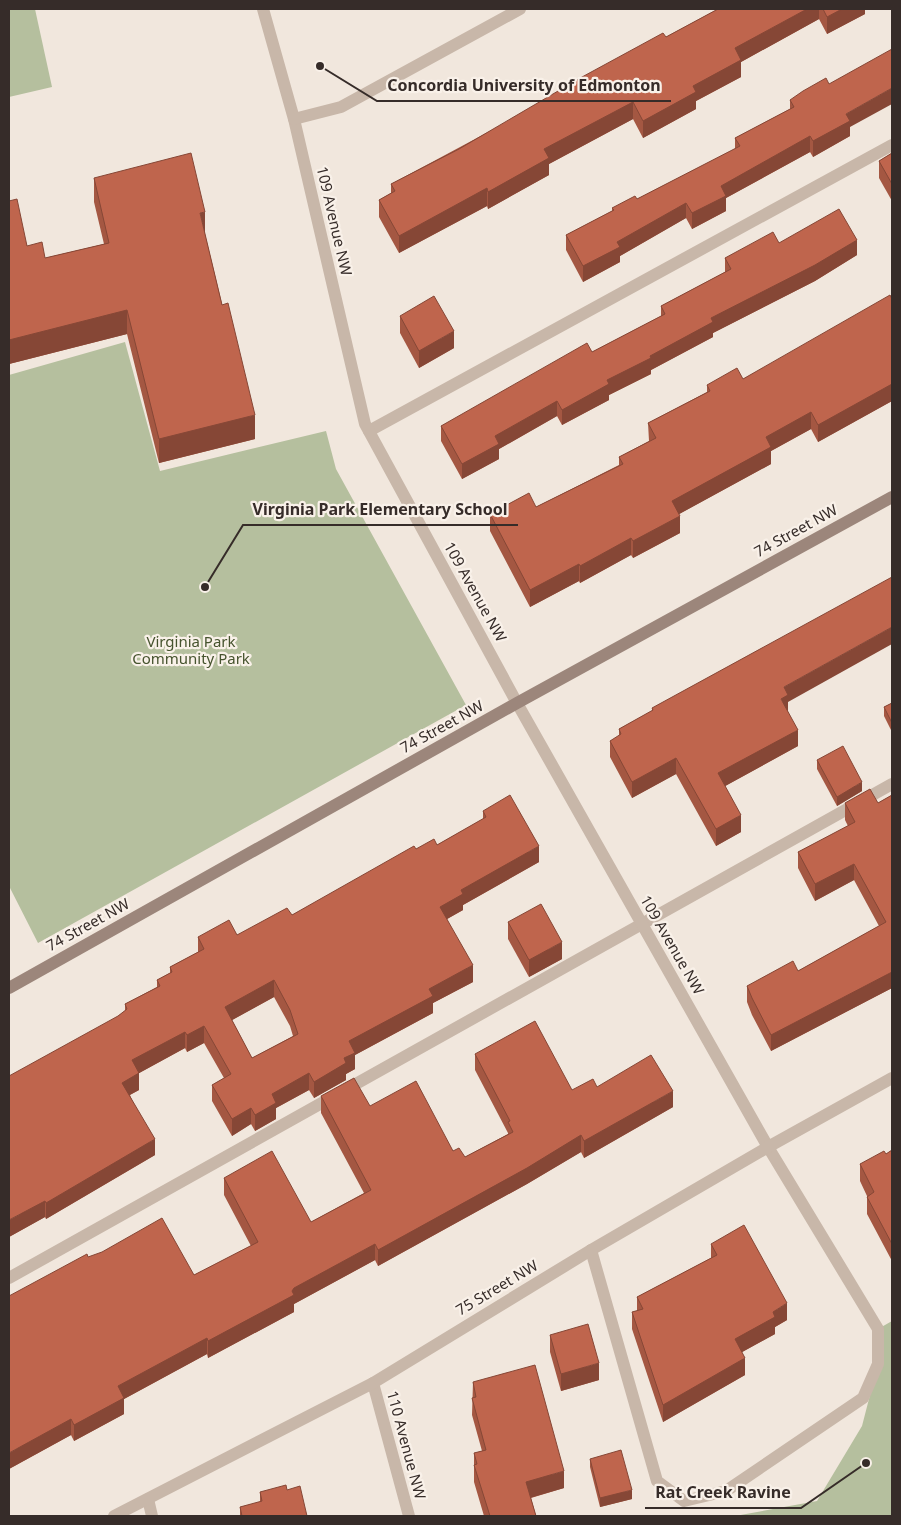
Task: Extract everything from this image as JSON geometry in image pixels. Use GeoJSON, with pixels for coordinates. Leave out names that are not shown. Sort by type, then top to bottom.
{"type":"FeatureCollection","features":[{"type":"Feature","properties":{"kind":"street","name":"109 Avenue NW"},"geometry":{"type":"LineString","coordinates":[[263,9],[294,118],[365,424],[517,703],[641,924],[768,1147],[878,1329],[878,1364],[864,1398],[726,1492],[684,1501],[657,1481],[591,1250]]}},
{"type":"Feature","properties":{"kind":"street"},"geometry":{"type":"LineString","coordinates":[[294,118],[341,107],[520,9]]}},
{"type":"Feature","properties":{"kind":"street"},"geometry":{"type":"LineString","coordinates":[[369,431],[892,145]]}},
{"type":"Feature","properties":{"kind":"street","name":"74 Street NW"},"geometry":{"type":"LineString","coordinates":[[9,988],[517,703],[892,497]]}},
{"type":"Feature","properties":{"kind":"street"},"geometry":{"type":"LineString","coordinates":[[9,1278],[892,784]]}},
{"type":"Feature","properties":{"kind":"street","name":"75 Street NW"},"geometry":{"type":"LineString","coordinates":[[114,1516],[372,1382],[591,1250],[768,1147],[892,1078]]}},
{"type":"Feature","properties":{"kind":"street","name":"110 Avenue NW"},"geometry":{"type":"LineString","coordinates":[[372,1382],[409,1516]]}},
{"type":"Feature","properties":{"kind":"street"},"geometry":{"type":"LineString","coordinates":[[148,1499],[152,1516]]}},
{"type":"Feature","properties":{"kind":"green space"},"geometry":{"type":"Polygon","coordinates":[[[9,9],[35,9],[52,87],[9,97],[9,9]]]}},
{"type":"Feature","properties":{"kind":"green space","name":"Virginia Park Community Park"},"geometry":{"type":"Polygon","coordinates":[[[125,342],[160,471],[326,431],[336,469],[466,705],[38,943],[9,886],[9,375],[125,342]]]}},
{"type":"Feature","properties":{"kind":"green space"},"geometry":{"type":"Polygon","coordinates":[[[892,1321],[892,1516],[735,1516],[817,1501],[862,1426],[878,1364],[878,1329],[892,1321]]]}},
{"type":"Feature","properties":{"kind":"building"},"geometry":{"type":"Polygon","coordinates":[[[718,9],[807,9],[735,48],[741,60],[693,86],[696,92],[643,121],[633,102],[544,149],[549,158],[488,192],[487,188],[399,236],[379,200],[395,191],[391,184],[459,149],[582,77],[663,33],[666,37],[718,9]]]}},
{"type":"Feature","properties":{"kind":"building"},"geometry":{"type":"Polygon","coordinates":[[[823,9],[842,9],[827,17],[823,9]]]}},
{"type":"Feature","properties":{"kind":"building"},"geometry":{"type":"Polygon","coordinates":[[[892,49],[892,88],[846,114],[850,121],[813,141],[810,136],[721,186],[726,196],[692,213],[686,203],[617,242],[620,247],[583,266],[566,235],[614,210],[612,208],[635,196],[637,199],[740,146],[735,138],[794,107],[790,100],[803,91],[826,78],[829,84],[892,49]]]}},
{"type":"Feature","properties":{"kind":"building"},"geometry":{"type":"Polygon","coordinates":[[[191,153],[205,212],[200,213],[222,305],[228,303],[255,415],[159,439],[127,310],[9,340],[9,201],[17,199],[27,246],[42,242],[45,258],[109,243],[94,178],[191,153]]]}},
{"type":"Feature","properties":{"kind":"building"},"geometry":{"type":"Polygon","coordinates":[[[892,153],[892,184],[879,161],[892,153]]]}},
{"type":"Feature","properties":{"kind":"building"},"geometry":{"type":"Polygon","coordinates":[[[839,209],[857,240],[815,265],[711,318],[713,322],[650,356],[651,358],[607,380],[609,384],[562,410],[557,401],[495,436],[499,444],[462,464],[441,426],[587,343],[592,352],[665,314],[661,306],[731,269],[725,258],[773,232],[779,243],[839,209]]]}},
{"type":"Feature","properties":{"kind":"building"},"geometry":{"type":"Polygon","coordinates":[[[890,295],[892,299],[892,384],[818,425],[811,412],[766,437],[771,447],[672,501],[680,516],[633,541],[631,538],[580,566],[579,564],[530,590],[490,514],[529,493],[536,507],[623,464],[619,457],[656,438],[648,423],[710,391],[707,385],[737,368],[743,379],[890,295]]]}},
{"type":"Feature","properties":{"kind":"building"},"geometry":{"type":"Polygon","coordinates":[[[434,296],[454,331],[419,351],[400,316],[434,296]]]}},
{"type":"Feature","properties":{"kind":"building"},"geometry":{"type":"Polygon","coordinates":[[[892,577],[892,627],[784,687],[788,695],[781,699],[798,730],[718,773],[741,815],[716,829],[676,758],[632,782],[610,741],[621,734],[619,729],[653,710],[652,708],[892,577]]]}},
{"type":"Feature","properties":{"kind":"building"},"geometry":{"type":"Polygon","coordinates":[[[892,703],[892,723],[884,707],[892,703]]]}},
{"type":"Feature","properties":{"kind":"building"},"geometry":{"type":"Polygon","coordinates":[[[843,746],[862,782],[837,797],[817,760],[843,746]]]}},
{"type":"Feature","properties":{"kind":"building"},"geometry":{"type":"Polygon","coordinates":[[[870,789],[878,803],[892,795],[892,972],[771,1035],[747,986],[793,961],[798,971],[886,922],[854,864],[815,884],[798,852],[855,822],[845,803],[870,789]]]}},
{"type":"Feature","properties":{"kind":"building"},"geometry":{"type":"Polygon","coordinates":[[[510,795],[539,846],[461,890],[463,894],[440,907],[473,965],[429,989],[433,996],[349,1041],[355,1053],[344,1058],[346,1063],[314,1082],[309,1073],[272,1094],[276,1103],[255,1115],[251,1108],[232,1119],[212,1085],[231,1074],[204,1026],[187,1035],[185,1032],[132,1060],[139,1073],[122,1083],[155,1139],[46,1203],[45,1201],[9,1220],[9,1076],[118,1016],[127,1009],[125,1004],[160,986],[157,980],[172,972],[170,967],[204,949],[198,937],[229,920],[237,935],[287,908],[292,915],[414,846],[416,849],[434,839],[437,845],[486,817],[483,811],[510,795]],[[274,980],[225,1007],[252,1058],[298,1034],[290,1010],[274,980]]]}},
{"type":"Feature","properties":{"kind":"building"},"geometry":{"type":"Polygon","coordinates":[[[541,904],[562,942],[529,960],[508,922],[541,904]]]}},
{"type":"Feature","properties":{"kind":"building"},"geometry":{"type":"Polygon","coordinates":[[[535,1021],[572,1090],[593,1079],[597,1087],[651,1055],[673,1091],[584,1141],[581,1135],[527,1168],[378,1250],[375,1244],[294,1288],[292,1291],[294,1295],[208,1341],[207,1338],[118,1386],[124,1398],[74,1425],[71,1419],[9,1453],[9,1296],[87,1254],[88,1257],[102,1252],[162,1218],[194,1275],[258,1242],[224,1178],[272,1151],[311,1222],[371,1190],[321,1096],[354,1078],[370,1106],[416,1081],[453,1151],[459,1148],[465,1157],[513,1132],[508,1122],[510,1121],[475,1054],[535,1021]]]}},
{"type":"Feature","properties":{"kind":"building"},"geometry":{"type":"Polygon","coordinates":[[[892,1150],[892,1244],[867,1197],[874,1192],[860,1164],[884,1151],[886,1154],[892,1150]]]}},
{"type":"Feature","properties":{"kind":"building"},"geometry":{"type":"Polygon","coordinates":[[[744,1225],[787,1303],[773,1312],[775,1317],[735,1339],[745,1358],[663,1405],[632,1312],[643,1309],[637,1297],[717,1255],[711,1244],[744,1225]]]}},
{"type":"Feature","properties":{"kind":"building"},"geometry":{"type":"Polygon","coordinates":[[[588,1324],[599,1363],[561,1374],[550,1335],[588,1324]]]}},
{"type":"Feature","properties":{"kind":"building"},"geometry":{"type":"Polygon","coordinates":[[[535,1365],[564,1471],[526,1482],[536,1516],[490,1516],[474,1465],[477,1464],[474,1453],[486,1450],[472,1398],[476,1397],[473,1382],[535,1365]]]}},
{"type":"Feature","properties":{"kind":"building"},"geometry":{"type":"Polygon","coordinates":[[[621,1450],[632,1490],[600,1498],[590,1459],[621,1450]]]}},
{"type":"Feature","properties":{"kind":"building"},"geometry":{"type":"Polygon","coordinates":[[[286,1485],[287,1490],[300,1486],[307,1516],[242,1516],[240,1507],[262,1501],[260,1492],[286,1485]]]}},
{"type":"Feature","properties":{"kind":"place","name":"Concordia University of Edmonton"},"geometry":{"type":"Point","coordinates":[320,66]}},
{"type":"Feature","properties":{"kind":"place","name":"Virginia Park Elementary School"},"geometry":{"type":"Point","coordinates":[205,587]}},
{"type":"Feature","properties":{"kind":"place","name":"Rat Creek Ravine"},"geometry":{"type":"Point","coordinates":[866,1463]}}]}
